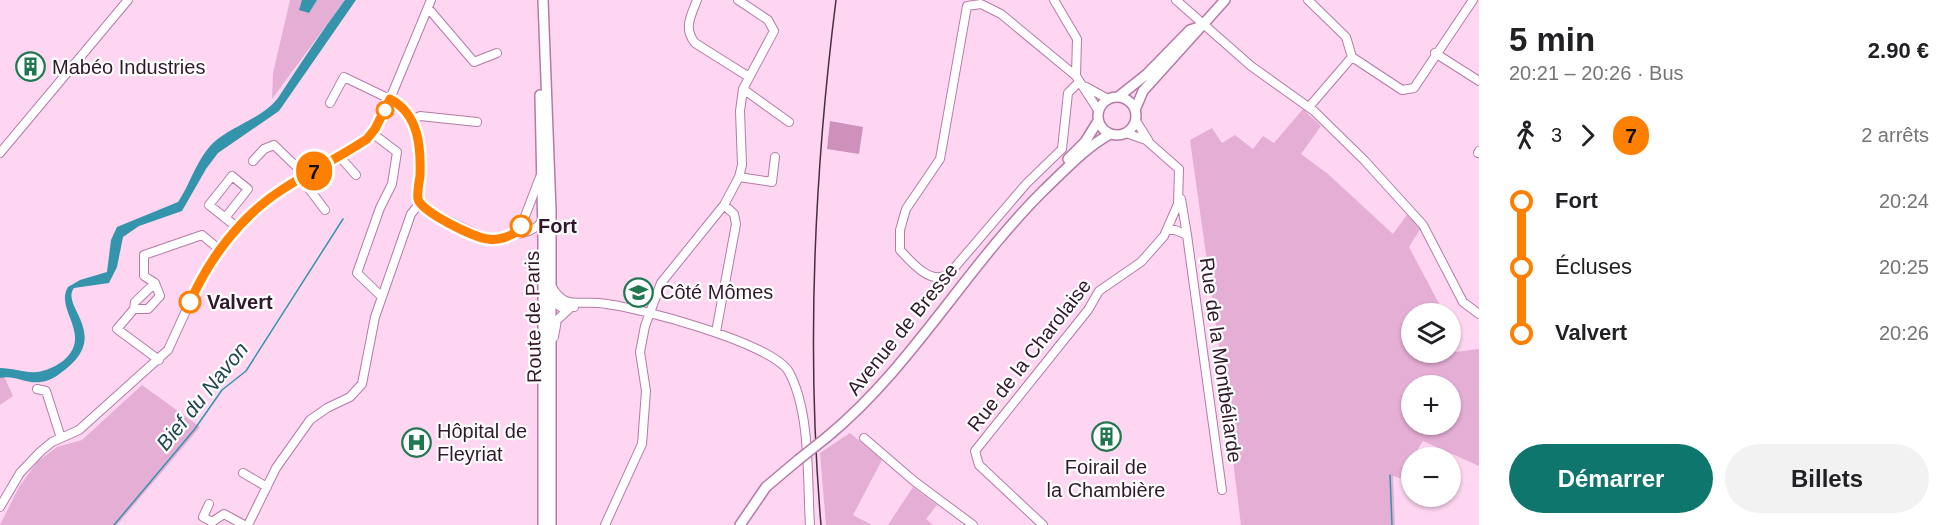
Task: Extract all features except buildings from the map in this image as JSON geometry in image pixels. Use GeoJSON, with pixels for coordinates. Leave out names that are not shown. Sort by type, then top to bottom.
{"type":"FeatureCollection","features":[{"type":"Feature","properties":{"kind":"main road","name":"Route de Paris"},"geometry":{"type":"LineString","coordinates":[[541,0],[543,253],[552,302],[551,525]]}},
{"type":"Feature","properties":{"kind":"main road","name":"Route de Paris"},"geometry":{"type":"LineString","coordinates":[[541,0],[551,211],[547,284],[543,310],[543,525]]}},
{"type":"Feature","properties":{"kind":"main road"},"geometry":{"type":"LineString","coordinates":[[1201,25],[1190,30],[1147,74],[1098,111],[1098,121],[1110,134],[1126,133],[1136,121],[1135,110],[1143,91],[1196,35],[1201,25],[1225,0]]}},
{"type":"Feature","properties":{"kind":"main road"},"geometry":{"type":"LineString","coordinates":[[1113,98],[1128,101],[1135,110]]}},
{"type":"Feature","properties":{"kind":"main road","name":"Avenue de Bresse"},"geometry":{"type":"LineString","coordinates":[[740,525],[766,487],[874,395],[990,249],[1085,142],[1098,121]]}},
{"type":"Feature","properties":{"kind":"main road","name":"Avenue de Bresse"},"geometry":{"type":"LineString","coordinates":[[1035,199],[1073,161],[1110,134]]}},
{"type":"Feature","properties":{"kind":"street"},"geometry":{"type":"LineString","coordinates":[[0,153],[128,0]]}},
{"type":"Feature","properties":{"kind":"street"},"geometry":{"type":"LineString","coordinates":[[697,0],[687,25],[688,35],[694,43],[749,77]]}},
{"type":"Feature","properties":{"kind":"street"},"geometry":{"type":"LineString","coordinates":[[1054,0],[1077,39],[1077,79],[1068,93],[1062,149],[1026,184],[950,274],[943,279],[926,274],[900,250],[900,230],[906,209],[940,159],[967,6],[981,4],[1001,14],[1077,79],[1098,95],[1113,98]]}},
{"type":"Feature","properties":{"kind":"street"},"geometry":{"type":"LineString","coordinates":[[1176,0],[1201,25],[1251,66],[1308,107],[1364,160],[1406,205],[1431,237],[1463,303],[1479,314]]}},
{"type":"Feature","properties":{"kind":"street"},"geometry":{"type":"LineString","coordinates":[[1308,0],[1346,37],[1352,57],[1402,90],[1410,91],[1473,0]]}},
{"type":"Feature","properties":{"kind":"street"},"geometry":{"type":"LineString","coordinates":[[605,525],[642,444],[645,391],[640,352],[649,314],[661,283],[724,205],[739,177],[742,165],[740,111],[743,89],[774,31],[768,20],[744,2]]}},
{"type":"Feature","properties":{"kind":"street"},"geometry":{"type":"LineString","coordinates":[[0,507],[30,461],[52,442],[79,430],[159,360],[176,337],[195,291],[220,250],[238,228],[264,202],[340,156],[372,133],[390,99],[429,4],[474,62],[497,53]]}},
{"type":"Feature","properties":{"kind":"street"},"geometry":{"type":"LineString","coordinates":[[1435,53],[1479,81]]}},
{"type":"Feature","properties":{"kind":"street"},"geometry":{"type":"LineString","coordinates":[[1308,107],[1352,57]]}},
{"type":"Feature","properties":{"kind":"street"},"geometry":{"type":"LineString","coordinates":[[330,103],[344,77],[398,103],[412,120],[420,150],[418,199],[426,210],[476,237],[495,240],[523,231],[535,222],[542,222]]}},
{"type":"Feature","properties":{"kind":"street"},"geometry":{"type":"LineString","coordinates":[[1077,79],[1098,111]]}},
{"type":"Feature","properties":{"kind":"street"},"geometry":{"type":"LineString","coordinates":[[743,89],[789,122]]}},
{"type":"Feature","properties":{"kind":"street"},"geometry":{"type":"LineString","coordinates":[[412,120],[420,116],[477,122]]}},
{"type":"Feature","properties":{"kind":"street"},"geometry":{"type":"LineString","coordinates":[[1136,121],[1153,146],[1179,169],[1180,193]]}},
{"type":"Feature","properties":{"kind":"street"},"geometry":{"type":"LineString","coordinates":[[372,133],[397,152],[392,184],[380,208],[357,273],[382,297]]}},
{"type":"Feature","properties":{"kind":"street"},"geometry":{"type":"LineString","coordinates":[[1126,133],[1153,146]]}},
{"type":"Feature","properties":{"kind":"street"},"geometry":{"type":"LineString","coordinates":[[253,161],[264,149],[274,145],[303,177],[325,210]]}},
{"type":"Feature","properties":{"kind":"street"},"geometry":{"type":"LineString","coordinates":[[340,156],[356,175]]}},
{"type":"Feature","properties":{"kind":"street"},"geometry":{"type":"LineString","coordinates":[[739,177],[772,182],[775,157]]}},
{"type":"Feature","properties":{"kind":"street"},"geometry":{"type":"LineString","coordinates":[[523,231],[541,175]]}},
{"type":"Feature","properties":{"kind":"street"},"geometry":{"type":"LineString","coordinates":[[225,218],[248,189],[232,176],[209,205],[225,218],[238,228]]}},
{"type":"Feature","properties":{"kind":"street","name":"Rue de la Charolaise"},"geometry":{"type":"LineString","coordinates":[[1043,525],[979,465],[975,451],[1088,310],[1099,291],[1141,262],[1167,230],[1180,193]]}},
{"type":"Feature","properties":{"kind":"street","name":"Rue de la Montbéliarde"},"geometry":{"type":"LineString","coordinates":[[1180,193],[1222,490]]}},
{"type":"Feature","properties":{"kind":"street"},"geometry":{"type":"LineString","coordinates":[[209,504],[204,517],[212,522],[224,514],[246,525],[276,468],[310,420],[318,413],[358,391],[366,374],[375,317],[411,214],[420,203]]}},
{"type":"Feature","properties":{"kind":"street"},"geometry":{"type":"LineString","coordinates":[[716,332],[736,224],[734,214],[724,205]]}},
{"type":"Feature","properties":{"kind":"street"},"geometry":{"type":"LineString","coordinates":[[542,222],[551,211]]}},
{"type":"Feature","properties":{"kind":"street"},"geometry":{"type":"LineString","coordinates":[[542,222],[547,228],[550,243]]}},
{"type":"Feature","properties":{"kind":"street","name":"Rue de la Montbéliarde"},"geometry":{"type":"LineString","coordinates":[[1167,230],[1175,230],[1187,235]]}},
{"type":"Feature","properties":{"kind":"street"},"geometry":{"type":"LineString","coordinates":[[523,231],[536,234],[543,253]]}},
{"type":"Feature","properties":{"kind":"street"},"geometry":{"type":"LineString","coordinates":[[134,309],[148,309],[160,296],[155,283],[144,276],[144,255],[202,235],[220,250]]}},
{"type":"Feature","properties":{"kind":"street"},"geometry":{"type":"LineString","coordinates":[[155,283],[135,302],[134,309],[117,329],[159,360]]}},
{"type":"Feature","properties":{"kind":"street"},"geometry":{"type":"LineString","coordinates":[[547,284],[567,305]]}},
{"type":"Feature","properties":{"kind":"street"},"geometry":{"type":"LineString","coordinates":[[543,310],[552,302],[567,305],[599,303],[649,314],[716,332],[782,363],[790,374],[803,420],[810,525]]}},
{"type":"Feature","properties":{"kind":"street"},"geometry":{"type":"LineString","coordinates":[[552,353],[557,320],[567,305]]}},
{"type":"Feature","properties":{"kind":"street"},"geometry":{"type":"LineString","coordinates":[[37,389],[46,391],[62,438]]}},
{"type":"Feature","properties":{"kind":"street"},"geometry":{"type":"LineString","coordinates":[[864,438],[914,481],[973,525]]}},
{"type":"Feature","properties":{"kind":"street"},"geometry":{"type":"LineString","coordinates":[[243,473],[267,487]]}},
{"type":"Feature","properties":{"kind":"shaded area"},"geometry":{"type":"Polygon","coordinates":[[[290,0],[345,0],[272,99],[273,73],[290,0]]]}},
{"type":"Feature","properties":{"kind":"shaded area"},"geometry":{"type":"Polygon","coordinates":[[[1303,109],[1321,126],[1301,154],[1328,174],[1393,234],[1409,212],[1421,228],[1409,247],[1439,303],[1401,303],[1401,363],[1461,363],[1461,351],[1479,349],[1479,466],[1461,458],[1461,447],[1436,447],[1423,441],[1419,447],[1401,447],[1401,478],[1393,476],[1395,525],[1241,525],[1190,140],[1212,128],[1222,143],[1235,135],[1253,149],[1263,136],[1274,143],[1303,109]]]}},
{"type":"Feature","properties":{"kind":"shaded area"},"geometry":{"type":"Polygon","coordinates":[[[830,121],[863,127],[859,154],[827,149],[830,121]]]}},
{"type":"Feature","properties":{"kind":"shaded area"},"geometry":{"type":"Polygon","coordinates":[[[4,376],[13,396],[0,405],[0,378],[4,376]]]}},
{"type":"Feature","properties":{"kind":"shaded area"},"geometry":{"type":"Polygon","coordinates":[[[142,385],[200,427],[117,525],[0,525],[19,487],[37,462],[57,447],[82,440],[142,385]]]}},
{"type":"Feature","properties":{"kind":"shaded area"},"geometry":{"type":"Polygon","coordinates":[[[850,433],[882,460],[853,515],[872,525],[826,525],[820,453],[850,433]]]}},
{"type":"Feature","properties":{"kind":"shaded area"},"geometry":{"type":"Polygon","coordinates":[[[913,487],[937,505],[926,519],[933,525],[888,525],[913,487]]]}},
{"type":"Feature","properties":{"kind":"water"},"geometry":{"type":"Polygon","coordinates":[[[302,0],[317,0],[309,13],[299,10],[302,0]]]}},
{"type":"Feature","properties":{"kind":"water"},"geometry":{"type":"Polygon","coordinates":[[[345,0],[356,0],[279,111],[218,153],[182,211],[139,226],[123,237],[117,267],[109,283],[74,288],[71,296],[85,335],[83,348],[75,361],[58,375],[41,382],[0,378],[0,368],[37,372],[44,371],[63,361],[72,351],[75,342],[75,332],[66,305],[65,296],[68,287],[80,280],[107,272],[111,240],[117,227],[178,202],[202,157],[213,143],[274,103],[345,0]]]}},
{"type":"Feature","properties":{"kind":"waterway","name":"Bief du Navon"},"geometry":{"type":"LineString","coordinates":[[114,525],[194,430],[222,390],[246,371],[343,219]]}},
{"type":"Feature","properties":{"kind":"waterway"},"geometry":{"type":"LineString","coordinates":[[1390,475],[1392,525]]}},
{"type":"Feature","properties":{"kind":"railway"},"geometry":{"type":"LineString","coordinates":[[821,525],[816,459],[813,328],[822,131],[836,0]]}},
{"type":"Feature","properties":{"kind":"bus line","name":"7"},"geometry":{"type":"LineString","coordinates":[[190,302],[220,250],[238,228],[264,202],[281,190],[367,139],[375,129],[390,99],[398,103],[406,112],[418,134],[420,169],[418,199],[426,210],[476,237],[487,239],[504,238],[519,231],[521,226]]}},
{"type":"Feature","properties":{"kind":"place","name":"Mabéo Industries"},"geometry":{"type":"Point","coordinates":[31,67]}},
{"type":"Feature","properties":{"kind":"place","name":"Fort"},"geometry":{"type":"Point","coordinates":[521,226]}},
{"type":"Feature","properties":{"kind":"place","name":"Côté Mômes"},"geometry":{"type":"Point","coordinates":[639,292]}},
{"type":"Feature","properties":{"kind":"place","name":"Valvert"},"geometry":{"type":"Point","coordinates":[190,302]}},
{"type":"Feature","properties":{"kind":"place","name":"Foirail de la Chambière"},"geometry":{"type":"Point","coordinates":[1106,437]}},
{"type":"Feature","properties":{"kind":"place","name":"Hôpital de Fleyriat"},"geometry":{"type":"Point","coordinates":[416,443]}}]}
